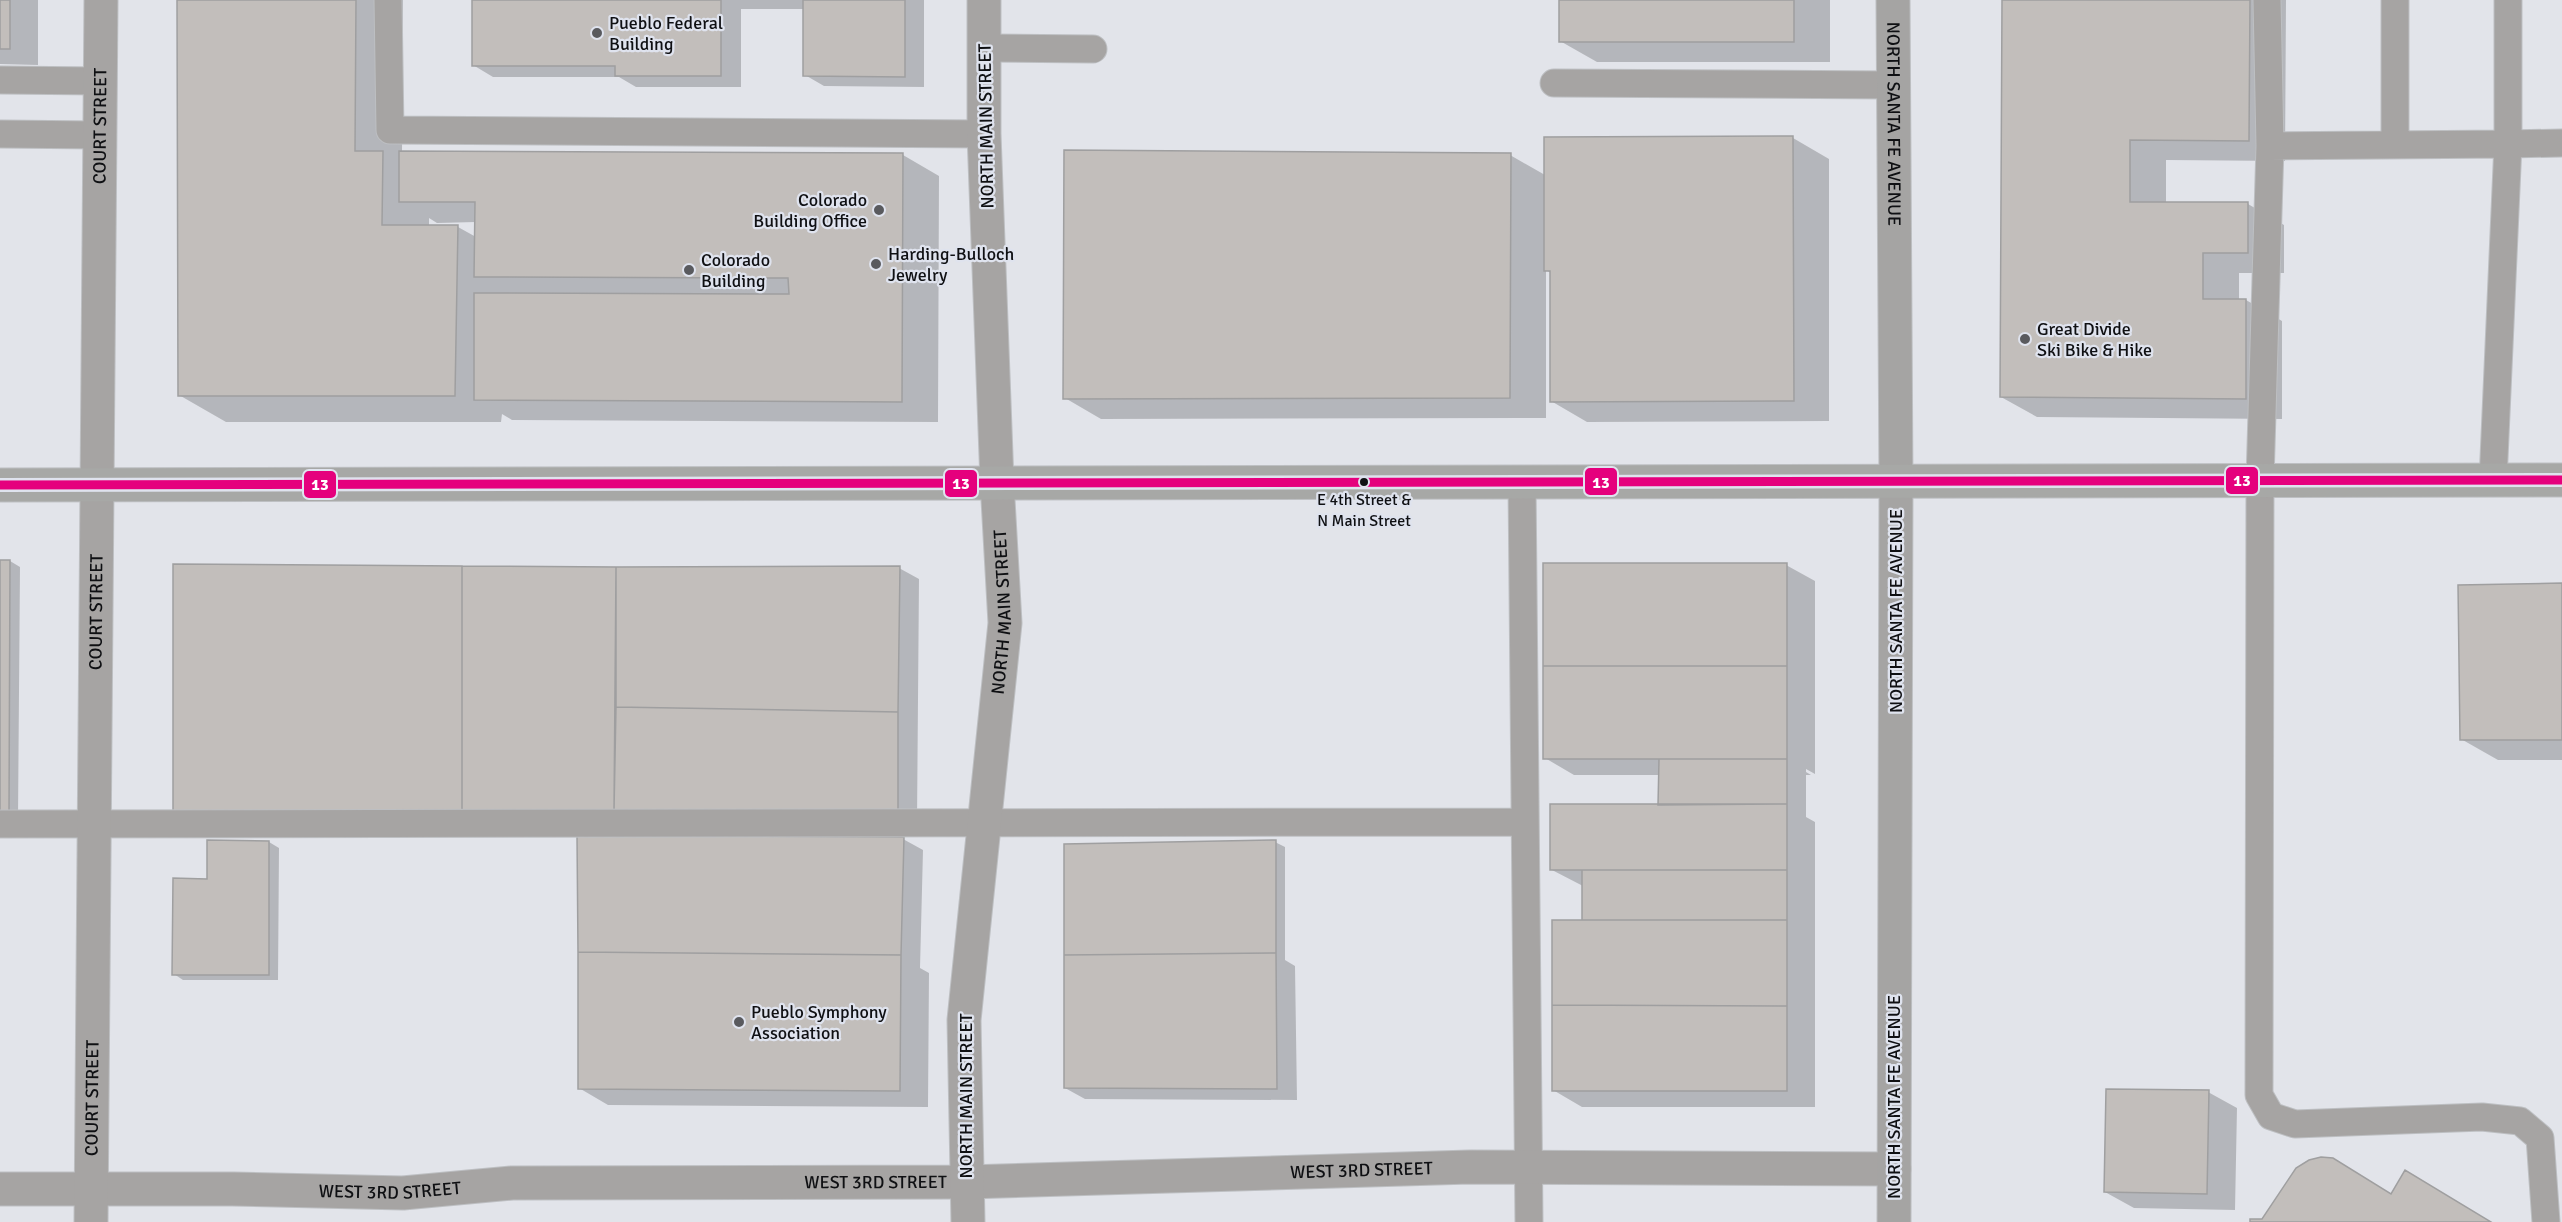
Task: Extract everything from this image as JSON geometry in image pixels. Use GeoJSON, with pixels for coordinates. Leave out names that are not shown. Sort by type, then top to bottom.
{"type":"FeatureCollection","features":[{"type":"Feature","properties":{"kind":"main road","name":"NORTH SANTA FE AVENUE"},"geometry":{"type":"LineString","coordinates":[[1893,0],[1896,481],[1894,1222]]}},
{"type":"Feature","properties":{"kind":"main road"},"geometry":{"type":"LineString","coordinates":[[0,485],[2562,480]]}},
{"type":"Feature","properties":{"kind":"street","name":"COURT STREET"},"geometry":{"type":"LineString","coordinates":[[91,1222],[101,0]]}},
{"type":"Feature","properties":{"kind":"street","name":"NORTH MAIN STREET"},"geometry":{"type":"LineString","coordinates":[[968,1222],[964,1020],[1005,623],[997,482],[984,134],[984,0]]}},
{"type":"Feature","properties":{"kind":"street","name":"WEST 3RD STREET"},"geometry":{"type":"LineString","coordinates":[[0,1189],[403,1193],[512,1183],[967,1182],[1470,1167],[1894,1169]]}},
{"type":"Feature","properties":{"kind":"lane"},"geometry":{"type":"LineString","coordinates":[[388,0],[390,130],[984,134]]}},
{"type":"Feature","properties":{"kind":"lane"},"geometry":{"type":"LineString","coordinates":[[2267,0],[2270,146],[2260,480],[2259,1095],[2271,1116],[2295,1124],[2482,1117],[2520,1121],[2540,1138],[2546,1222]]}},
{"type":"Feature","properties":{"kind":"lane"},"geometry":{"type":"LineString","coordinates":[[2395,0],[2395,145]]}},
{"type":"Feature","properties":{"kind":"lane"},"geometry":{"type":"LineString","coordinates":[[2493,481],[2508,144],[2508,0]]}},
{"type":"Feature","properties":{"kind":"lane"},"geometry":{"type":"LineString","coordinates":[[984,48],[1093,49]]}},
{"type":"Feature","properties":{"kind":"lane"},"geometry":{"type":"LineString","coordinates":[[0,80],[101,81]]}},
{"type":"Feature","properties":{"kind":"lane"},"geometry":{"type":"LineString","coordinates":[[1554,83],[1894,85]]}},
{"type":"Feature","properties":{"kind":"lane"},"geometry":{"type":"LineString","coordinates":[[0,134],[99,135]]}},
{"type":"Feature","properties":{"kind":"lane"},"geometry":{"type":"LineString","coordinates":[[2270,146],[2562,143]]}},
{"type":"Feature","properties":{"kind":"lane"},"geometry":{"type":"LineString","coordinates":[[1522,482],[1529,1222]]}},
{"type":"Feature","properties":{"kind":"lane"},"geometry":{"type":"LineString","coordinates":[[0,824],[1525,822]]}},
{"type":"Feature","properties":{"kind":"building"},"geometry":{"type":"Polygon","coordinates":[[[0,0],[10,0],[10,49],[0,49],[0,0]]]}},
{"type":"Feature","properties":{"kind":"building"},"geometry":{"type":"Polygon","coordinates":[[[177,0],[356,0],[355,151],[383,151],[382,225],[458,225],[455,396],[178,396],[177,0]]]}},
{"type":"Feature","properties":{"kind":"building","name":"Pueblo Federal Building"},"geometry":{"type":"Polygon","coordinates":[[[472,0],[721,0],[721,76],[615,76],[615,66],[472,66],[472,0]]]}},
{"type":"Feature","properties":{"kind":"building"},"geometry":{"type":"Polygon","coordinates":[[[803,0],[905,0],[905,77],[803,76],[803,0]]]}},
{"type":"Feature","properties":{"kind":"building"},"geometry":{"type":"Polygon","coordinates":[[[1559,0],[1794,0],[1794,42],[1559,42],[1559,0]]]}},
{"type":"Feature","properties":{"kind":"building"},"geometry":{"type":"Polygon","coordinates":[[[2002,0],[2250,0],[2249,141],[2130,140],[2130,202],[2248,202],[2248,253],[2203,253],[2203,299],[2246,299],[2246,399],[2000,397],[2002,0]]]}},
{"type":"Feature","properties":{"kind":"building"},"geometry":{"type":"Polygon","coordinates":[[[1793,136],[1794,401],[1550,402],[1550,271],[1544,271],[1544,137],[1793,136]]]}},
{"type":"Feature","properties":{"kind":"building"},"geometry":{"type":"Polygon","coordinates":[[[1064,150],[1511,153],[1510,398],[1063,399],[1064,150]]]}},
{"type":"Feature","properties":{"kind":"building","name":"Colorado Building"},"geometry":{"type":"Polygon","coordinates":[[[399,151],[903,153],[902,402],[474,400],[474,293],[789,294],[788,278],[474,277],[475,202],[399,202],[399,151]]]}},
{"type":"Feature","properties":{"kind":"building"},"geometry":{"type":"Polygon","coordinates":[[[0,560],[10,560],[9,814],[0,814],[0,560]]]}},
{"type":"Feature","properties":{"kind":"building"},"geometry":{"type":"Polygon","coordinates":[[[1543,563],[1787,563],[1787,666],[1543,666],[1543,563]]]}},
{"type":"Feature","properties":{"kind":"building"},"geometry":{"type":"Polygon","coordinates":[[[173,564],[462,566],[462,812],[173,811],[173,564]]]}},
{"type":"Feature","properties":{"kind":"building"},"geometry":{"type":"Polygon","coordinates":[[[462,566],[616,567],[614,811],[462,812],[462,566]]]}},
{"type":"Feature","properties":{"kind":"building"},"geometry":{"type":"Polygon","coordinates":[[[900,566],[898,712],[616,707],[616,567],[900,566]]]}},
{"type":"Feature","properties":{"kind":"building"},"geometry":{"type":"Polygon","coordinates":[[[2562,583],[2562,740],[2460,740],[2458,585],[2562,583]]]}},
{"type":"Feature","properties":{"kind":"building"},"geometry":{"type":"Polygon","coordinates":[[[1543,666],[1787,666],[1787,759],[1543,759],[1543,666]]]}},
{"type":"Feature","properties":{"kind":"building"},"geometry":{"type":"Polygon","coordinates":[[[616,707],[898,712],[898,812],[614,811],[616,707]]]}},
{"type":"Feature","properties":{"kind":"building"},"geometry":{"type":"Polygon","coordinates":[[[1659,759],[1787,759],[1787,804],[1658,805],[1659,759]]]}},
{"type":"Feature","properties":{"kind":"building"},"geometry":{"type":"Polygon","coordinates":[[[1550,804],[1787,804],[1787,870],[1550,870],[1550,804]]]}},
{"type":"Feature","properties":{"kind":"building"},"geometry":{"type":"Polygon","coordinates":[[[577,835],[904,837],[901,955],[578,952],[577,835]]]}},
{"type":"Feature","properties":{"kind":"building"},"geometry":{"type":"Polygon","coordinates":[[[207,840],[269,841],[269,975],[172,975],[173,878],[207,879],[207,840]]]}},
{"type":"Feature","properties":{"kind":"building"},"geometry":{"type":"Polygon","coordinates":[[[1276,840],[1276,953],[1064,955],[1064,844],[1276,840]]]}},
{"type":"Feature","properties":{"kind":"building"},"geometry":{"type":"Polygon","coordinates":[[[1582,870],[1787,870],[1787,920],[1582,920],[1582,870]]]}},
{"type":"Feature","properties":{"kind":"building"},"geometry":{"type":"Polygon","coordinates":[[[1552,920],[1787,920],[1787,1006],[1552,1005],[1552,920]]]}},
{"type":"Feature","properties":{"kind":"building","name":"Pueblo Symphony Association"},"geometry":{"type":"Polygon","coordinates":[[[578,952],[901,955],[900,1091],[578,1089],[578,952]]]}},
{"type":"Feature","properties":{"kind":"building"},"geometry":{"type":"Polygon","coordinates":[[[1276,953],[1277,1089],[1064,1088],[1064,955],[1276,953]]]}},
{"type":"Feature","properties":{"kind":"building"},"geometry":{"type":"Polygon","coordinates":[[[1552,1005],[1787,1006],[1787,1091],[1552,1091],[1552,1005]]]}},
{"type":"Feature","properties":{"kind":"building"},"geometry":{"type":"Polygon","coordinates":[[[2106,1089],[2209,1090],[2207,1194],[2104,1192],[2106,1089]]]}},
{"type":"Feature","properties":{"kind":"building"},"geometry":{"type":"Polygon","coordinates":[[[2321,1157],[2333,1158],[2391,1194],[2405,1170],[2491,1222],[2250,1222],[2250,1219],[2262,1219],[2296,1168],[2309,1160],[2321,1157]]]}},
{"type":"Feature","properties":{"kind":"building"},"geometry":{"type":"Polygon","coordinates":[[[2321,1157],[2333,1158],[2391,1194],[2405,1170],[2491,1222],[2250,1222],[2250,1219],[2262,1219],[2296,1168],[2309,1160],[2321,1157]]]}},
{"type":"Feature","properties":{"kind":"transit line","name":"13"},"geometry":{"type":"LineString","coordinates":[[0,485],[2562,480]]}},
{"type":"Feature","properties":{"kind":"place","name":"Pueblo Federal Building"},"geometry":{"type":"Point","coordinates":[597,33]}},
{"type":"Feature","properties":{"kind":"place","name":"Colorado Building Office"},"geometry":{"type":"Point","coordinates":[879,210]}},
{"type":"Feature","properties":{"kind":"place","name":"Harding-Bulloch Jewelry"},"geometry":{"type":"Point","coordinates":[876,264]}},
{"type":"Feature","properties":{"kind":"place","name":"Colorado Building"},"geometry":{"type":"Point","coordinates":[689,270]}},
{"type":"Feature","properties":{"kind":"place","name":"Great Divide Ski Bike & Hike"},"geometry":{"type":"Point","coordinates":[2025,339]}},
{"type":"Feature","properties":{"kind":"place","name":"E 4th Street & N Main Street"},"geometry":{"type":"Point","coordinates":[1364,482]}},
{"type":"Feature","properties":{"kind":"place","name":"Pueblo Symphony Association"},"geometry":{"type":"Point","coordinates":[739,1022]}}]}
